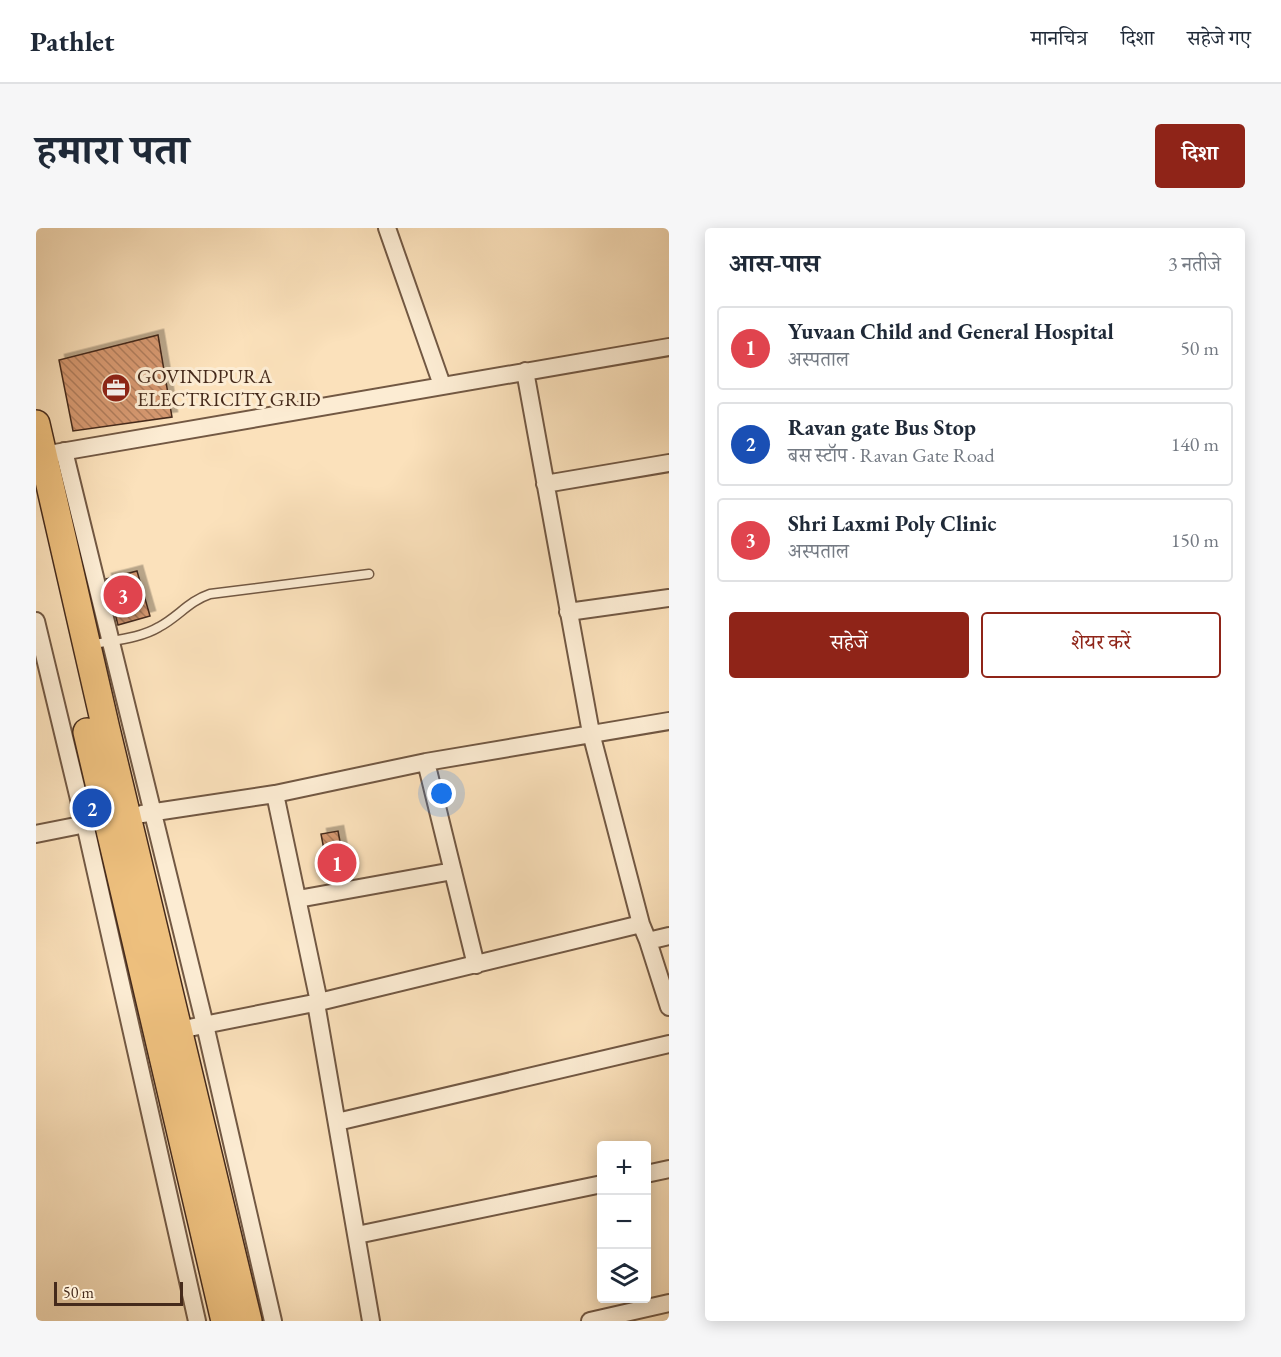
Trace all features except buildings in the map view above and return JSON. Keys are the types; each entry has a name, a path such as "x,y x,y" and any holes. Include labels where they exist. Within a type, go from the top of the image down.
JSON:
{"main road":[{"path":"36,424 48,454 98,643 118,818"},
{"path":"36,508 118,818 168,1032 225,1321"},
{"path":"168,1032 248,1321"}],"street":[{"path":"387,228 442,385"},
{"path":"48,454 669,347"},
{"path":"525,371 591,733 641,924 669,1007"},
{"path":"545,484 669,463"},
{"path":"568,612 669,598"},
{"path":"36,621 205,1025 273,1321"},
{"path":"36,834 118,818 275,794 426,762 669,721"},
{"path":"426,762 476,964"},
{"path":"275,794 318,1002 371,1321"},
{"path":"118,818 197,1321"},
{"path":"298,899 453,871"},
{"path":"168,1032 318,1002 641,924"},
{"path":"648,941 669,936"},
{"path":"337,1122 669,1044"},
{"path":"651,1173 669,1169"},
{"path":"357,1235 597,1185"},
{"path":"590,1321 669,1303"}],"lane":[{"path":"98,643 148,633 161,626 195,599 210,594 369,574"}],"place":[{"name":"GOVINDPURA ELECTRICITY GRID","path":"116,388"},
{"name":"Shri Laxmi Poly Clinic","path":"123,595"},
{"name":"Ravan gate Bus Stop","path":"92,808"},
{"name":"Yuvaan Child and General Hospital","path":"337,863"}]}
